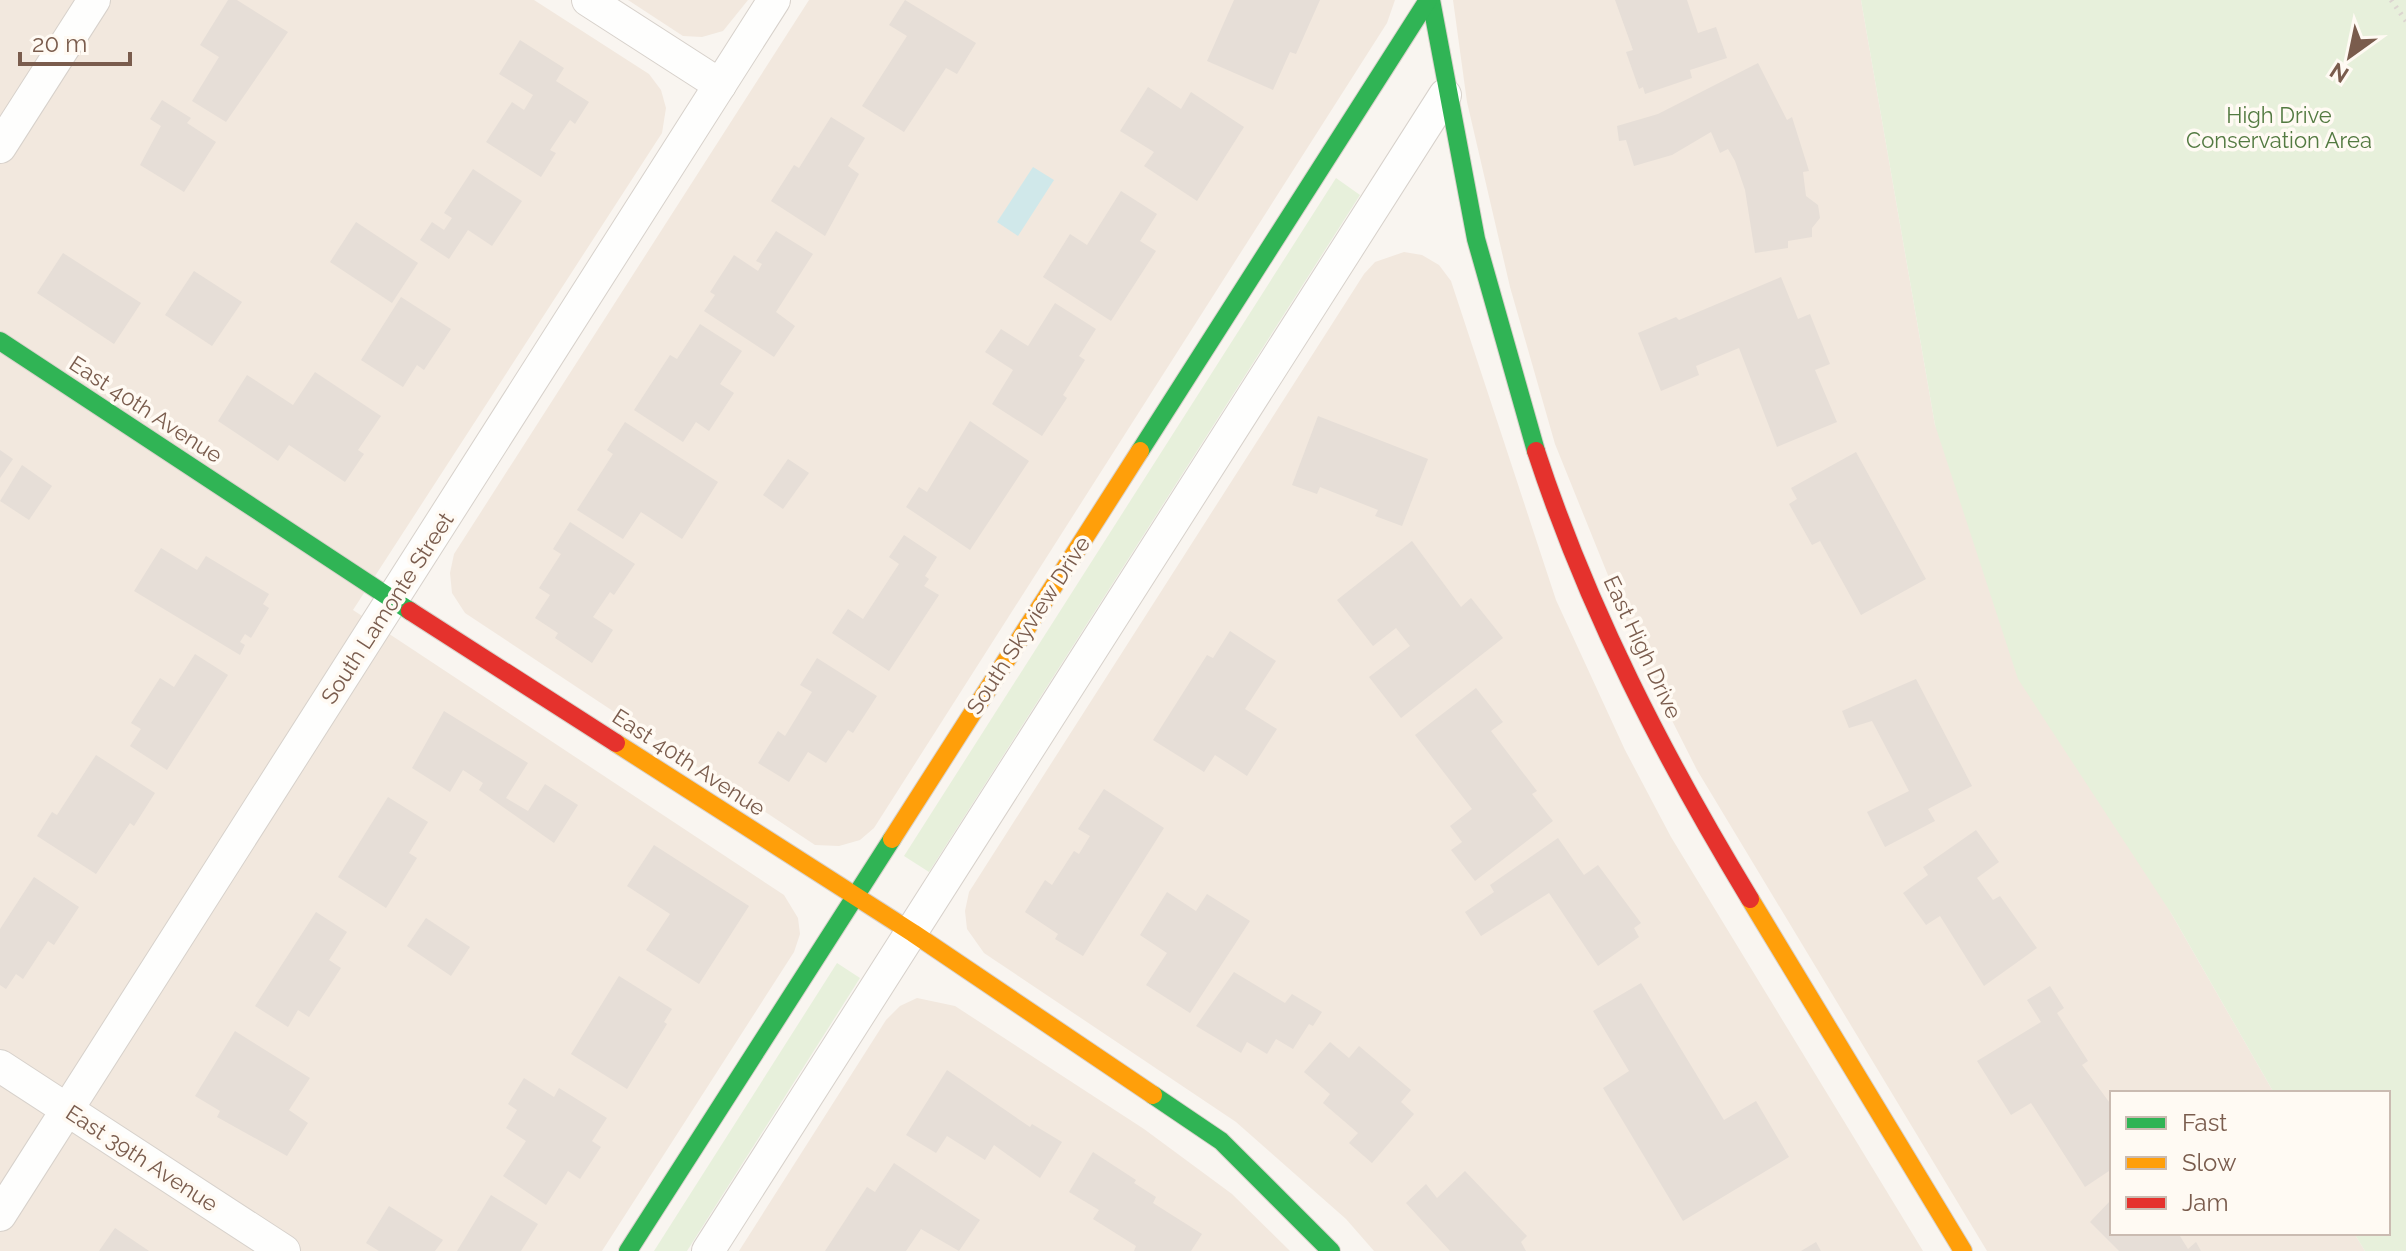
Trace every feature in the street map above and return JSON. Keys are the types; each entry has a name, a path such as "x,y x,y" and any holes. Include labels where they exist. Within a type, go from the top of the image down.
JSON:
{"street":[{"path":"0,147 94,0"},
{"path":"588,0 720,85"},
{"name":"South Lamonte Street","path":"0,1215 774,0"},
{"name":"East High Drive","path":"1430,0 1445,95 1477,254 1529,427 1602,624 1683,789 1963,1251"},
{"name":"South Skyview Drive","path":"628,1251 1430,0"},
{"path":"708,1251 1445,95"},
{"name":"East 40th Avenue","path":"0,341 392,600 913,933 1221,1141 1314,1244"},
{"name":"East 39th Avenue","path":"0,1066 284,1251"}],"path":[{"path":"2391,0 2406,21"}],"shaded area":[{"path":"0,0 534,0 649,74 661,90 666,108 662,133 353,610 784,895 798,918 800,934 794,952 602,1251 0,1251"},
{"path":"628,0 748,0 723,31 702,37 683,36"},
{"path":"809,0 1395,0 1387,23 874,828 860,840 839,846 815,845 465,613 452,593 450,573 454,554"},
{"path":"1453,0 1861,0 1935,425 2171,913 2273,1091 2110,1091 2110,1235 2355,1235 2365,1251 1987,1251 1697,770 1645,667 1555,444 1510,287 1467,102"},
{"path":"1404,252 1422,255 1439,265 1451,281 1556,600 1625,750 1671,837 1923,1251 1374,1251 1346,1219 1236,1122 984,953 967,929 965,911 969,892 1364,274 1375,262"},
{"path":"917,998 955,1006 1144,1129 1232,1194 1290,1251 739,1251 886,1020 900,1006"}],"green space":[{"name":"High Drive Conservation Area","path":"1861,0 2406,0 2406,1251 2365,1251 2355,1235 2390,1235 2390,1091 2273,1091 2171,913 2018,679 1935,425"},
{"path":"1336,178 1360,195 929,872 904,856"},
{"path":"837,963 860,978 687,1251 654,1251"}],"water":[{"path":"1033,167 1054,180 1018,236 997,222"}],"building":[{"path":"228,0 237,0 288,32 226,122 192,101 219,57 200,45"},
{"path":"905,0 976,43 957,74 946,68 904,132 862,106 907,36 889,25"},
{"path":"1234,0 1320,0 1296,54 1290,52 1273,90 1207,61"},
{"path":"1615,0 1687,0 1698,33 1716,27 1727,58 1690,70 1692,78 1645,94 1643,87 1639,89 1626,52 1633,50"},
{"path":"520,40 564,68 556,81 589,102 575,124 570,120 550,150 556,153 541,177 486,142 512,102 524,110 533,95 499,74"},
{"path":"1758,63 1787,120 1792,117 1809,171 1803,172 1806,196 1818,205 1820,218 1812,228 1812,237 1788,241 1788,248 1755,253 1745,190 1735,161 1728,149 1720,153 1711,132 1672,155 1634,166 1626,140 1619,141 1617,126 1658,114"},
{"path":"1148,87 1181,109 1191,92 1244,127 1197,201 1144,166 1154,152 1120,131"},
{"path":"162,100 191,118 187,123 216,142 184,192 140,165 161,126 150,119"},
{"path":"831,117 865,138 848,166 859,174 825,236 771,201 794,165 799,168"},
{"path":"473,169 522,201 492,246 468,230 449,259 420,240 432,222 444,230 452,218 444,213"},
{"path":"1121,191 1157,214 1140,241 1156,251 1111,321 1043,277 1070,234 1087,245"},
{"path":"356,222 418,263 392,303 330,262"},
{"path":"776,231 813,254 776,312 795,326 774,357 704,311 715,295 710,292 734,255 758,271 762,264 756,261"},
{"path":"63,253 141,303 114,344 37,293"},
{"path":"194,271 242,302 212,346 165,315"},
{"path":"1781,277 1798,319 1810,314 1830,364 1815,370 1837,422 1777,447 1739,348 1696,366 1699,375 1661,391 1638,333 1676,317 1679,320"},
{"path":"401,297 451,329 424,370 417,365 403,387 361,360"},
{"path":"1055,303 1096,329 1079,356 1085,360 1063,395 1067,398 1042,436 992,404 1013,370 985,352 1001,329 1028,346"},
{"path":"700,324 742,351 720,384 734,393 709,431 696,422 683,442 634,410 670,355 677,359"},
{"path":"315,372 381,416 358,450 364,454 345,482 289,445 278,461 218,421 247,375 293,405"},
{"path":"1318,416 1428,459 1402,526 1375,516 1378,510 1320,487 1317,494 1292,485"},
{"path":"970,421 1029,461 970,550 906,507 919,487 927,492"},
{"path":"625,422 718,482 682,539 641,512 623,539 577,510 613,454 607,450"},
{"path":"0,450 13,459 0,478"},
{"path":"1856,452 1926,579 1861,615 1820,541 1812,545 1789,504 1797,499 1791,488"},
{"path":"788,459 809,473 783,509 763,495"},
{"path":"22,465 52,486 29,520 0,501"},
{"path":"570,522 635,564 614,595 610,592 593,617 613,630 592,663 555,638 558,633 535,618 550,595 539,588 561,554 553,549"},
{"path":"904,535 937,557 925,576 929,579 924,586 939,595 889,671 832,633 848,609 863,619 899,564 889,557"},
{"path":"1412,541 1461,607 1471,598 1503,638 1401,718 1369,677 1410,646 1396,628 1373,646 1337,600"},
{"path":"161,548 197,570 206,556 269,594 263,604 269,608 251,638 245,634 240,642 245,645 240,655 134,591"},
{"path":"1230,631 1276,661 1245,709 1277,729 1247,776 1215,755 1204,772 1153,740 1207,655 1213,658"},
{"path":"195,654 228,675 167,770 130,746 141,729 131,723 160,678 174,687"},
{"path":"817,658 877,696 853,733 848,730 826,763 808,752 789,782 758,763 778,731 785,736 812,692 800,685"},
{"path":"1916,679 1972,786 1928,809 1935,821 1885,847 1867,812 1909,791 1872,721 1849,728 1842,711"},
{"path":"1476,688 1503,722 1491,731 1537,791 1532,794 1553,821 1475,881 1451,850 1462,842 1450,826 1472,809 1415,735"},
{"path":"444,711 528,763 506,798 528,811 545,784 578,805 554,843 479,790 483,783 463,770 450,792 412,768"},
{"path":"96,755 155,793 134,826 130,823 96,874 37,836 52,812 57,815"},
{"path":"1104,789 1164,828 1083,956 1055,939 1058,934 1025,912 1045,880 1052,885 1074,851 1079,854 1090,836 1078,829"},
{"path":"388,797 428,822 409,853 417,858 386,908 338,877"},
{"path":"1976,830 1999,862 1977,878 1993,900 2000,896 2037,948 1984,986 1940,916 1926,925 1903,893 1928,875 1923,867"},
{"path":"1558,838 1584,875 1598,865 1641,923 1634,928 1639,937 1598,966 1549,893 1481,936 1465,912 1494,892 1490,885"},
{"path":"654,845 749,906 699,984 646,950 670,914 627,886"},
{"path":"34,877 79,907 54,945 48,941 23,979 16,974 6,989 0,985 0,929"},
{"path":"1167,892 1196,911 1207,894 1250,921 1190,1013 1146,985 1167,953 1140,935"},
{"path":"316,912 347,932 329,960 341,968 309,1017 298,1010 288,1027 255,1006"},
{"path":"426,918 470,947 451,976 407,946"},
{"path":"1234,972 1285,1003 1292,994 1322,1012 1313,1026 1309,1024 1293,1049 1276,1039 1267,1054 1247,1042 1241,1053 1196,1026"},
{"path":"619,976 672,1009 664,1022 667,1024 627,1089 571,1054"},
{"path":"1641,983 1724,1120 1756,1101 1789,1157 1683,1221 1603,1088 1629,1071 1593,1011"},
{"path":"2050,986 2064,1008 2057,1013 2088,1061 2082,1065 2110,1103 2110,1170 2085,1187 2031,1103 2011,1115 1977,1061 2041,1022 2027,1000"},
{"path":"235,1031 310,1078 289,1110 308,1123 287,1156 217,1117 220,1111 195,1096"},
{"path":"1330,1042 1349,1058 1359,1046 1411,1090 1401,1102 1414,1114 1372,1163 1349,1143 1358,1133 1323,1103 1330,1094 1304,1072"},
{"path":"947,1070 1030,1127 1032,1124 1062,1142 1040,1178 994,1145 985,1160 947,1136 936,1153 906,1135"},
{"path":"524,1078 554,1097 559,1088 607,1118 592,1141 601,1147 580,1179 568,1171 546,1205 503,1176 526,1141 506,1128 517,1110 508,1104"},
{"path":"1093,1152 1156,1197 1153,1203 1202,1234 1191,1251 1134,1251 1136,1246 1093,1219 1099,1210 1069,1192"},
{"path":"894,1163 980,1220 959,1251 921,1229 906,1251 825,1251 867,1187 875,1192"},
{"path":"1465,1171 1527,1236 1521,1242 1526,1251 1450,1251 1406,1203 1426,1184 1437,1198"},
{"path":"491,1195 538,1224 521,1251 457,1251"},
{"path":"2110,1201 2110,1235 2179,1235 2188,1249 2196,1242 2201,1251 2119,1251 2090,1222"},
{"path":"389,1206 443,1240 435,1251 379,1251 366,1243"},
{"path":"115,1228 149,1251 99,1251"},
{"path":"1816,1242 1821,1251 1801,1251"}],"traffic: fast":[{"path":"1140,451 1428,0"},
{"path":"1431,0 1476,239 1536,451"},
{"path":"0,341 410,611"},
{"path":"628,1251 892,839"},
{"path":"1153,1095 1221,1141 1331,1251"}],"traffic: slow":[{"path":"892,839 1140,451"},
{"path":"616,743 913,933 1153,1095"},
{"path":"1750,899 1963,1251"}],"traffic: jam":[{"path":"1536,451 1579,568 1630,681 1658,737 1750,899"},
{"path":"410,611 616,743"}]}
